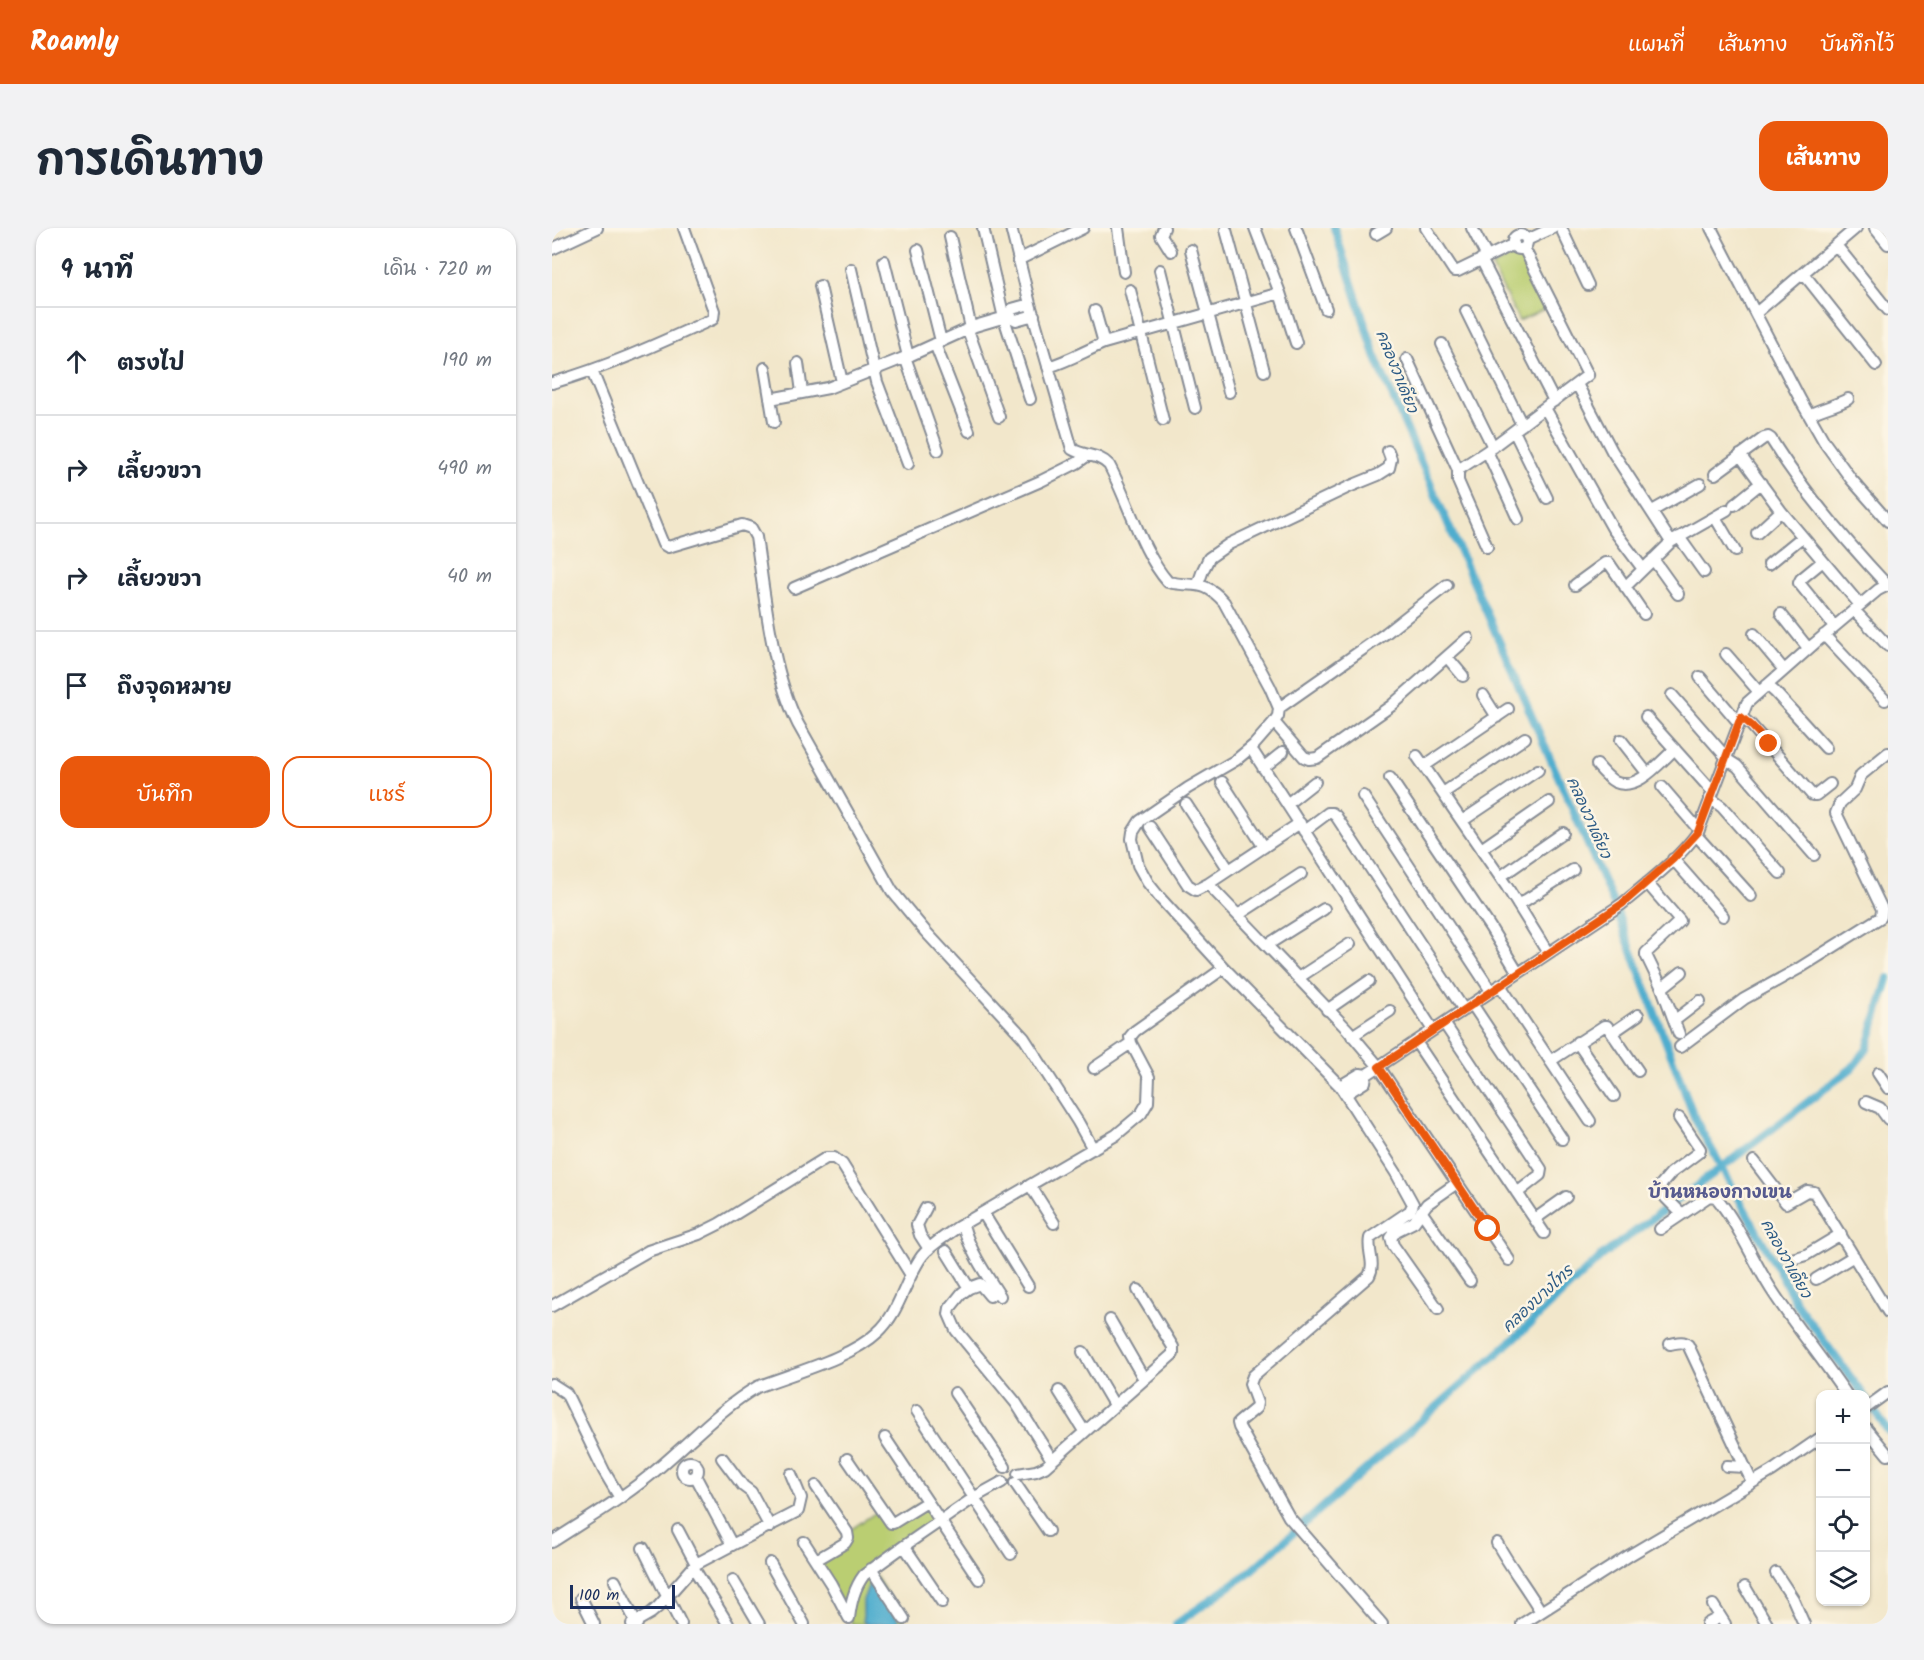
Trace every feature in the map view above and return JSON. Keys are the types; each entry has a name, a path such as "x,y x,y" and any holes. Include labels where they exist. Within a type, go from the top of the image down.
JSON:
{"street":[{"path":"552,249 597,228"},
{"path":"552,383 592,371 650,348 713,319 714,311 684,228"},
{"path":"983,228 1030,399"},
{"path":"1011,228 1030,304 1072,449 1102,459 1109,465 1143,539 1168,582 1198,584 1214,591 1224,602 1279,708"},
{"path":"1018,260 1083,228"},
{"path":"1118,228 1124,272"},
{"path":"1164,228 1161,235 1171,251"},
{"path":"1255,228 1296,343"},
{"path":"1296,228 1326,309"},
{"path":"1426,228 1454,272 1520,239 1553,228"},
{"path":"1472,228 1550,404 1613,529 1643,569"},
{"path":"1561,228 1588,285"},
{"path":"1711,228 1825,443 1851,479 1888,521"},
{"path":"1756,313 1856,228"},
{"path":"1875,228 1888,244"},
{"path":"1226,231 1264,371"},
{"path":"950,237 969,329 999,417"},
{"path":"1458,470 1490,449 1588,375 1520,239"},
{"path":"1836,245 1888,310"},
{"path":"918,250 938,342 969,431"},
{"path":"1191,250 1229,392"},
{"path":"884,261 906,356 938,450"},
{"path":"851,269 877,382 908,464"},
{"path":"1160,270 1195,408"},
{"path":"1803,273 1876,365"},
{"path":"820,286 842,382"},
{"path":"1130,290 1163,420"},
{"path":"1048,367 1067,361 1083,351 1104,343 1280,293"},
{"path":"1006,317 1012,309 1030,304"},
{"path":"1095,311 1104,343"},
{"path":"1466,311 1548,498"},
{"path":"770,399 828,388 969,329 1006,317 1016,320 1034,315"},
{"path":"1442,344 1490,449 1518,519"},
{"path":"1407,359 1458,470 1458,481 1487,547"},
{"path":"798,363 802,392"},
{"path":"765,368 774,422"},
{"path":"592,371 663,544 669,547 742,525 751,528 756,537 768,623 778,665 789,706 798,724 892,891 925,931 1024,1038 1096,1147"},
{"path":"1577,384 1632,484 1652,512 1704,572"},
{"path":"1809,415 1822,408 1836,406 1848,399"},
{"path":"1343,1090 1360,1074 1366,1075 1379,1067 1622,904 1673,859 1697,832 1747,703 1885,583 1791,471 1768,437 1715,474"},
{"path":"1198,584 1209,558 1229,544 1389,468 1391,459 1388,450"},
{"path":"794,588 1041,481 1088,455"},
{"path":"1740,455 1781,511 1823,561 1888,646"},
{"path":"1625,587 1675,540 1731,507 1761,483"},
{"path":"1652,512 1700,484"},
{"path":"1757,533 1781,511"},
{"path":"1715,517 1735,551"},
{"path":"1769,564 1802,537"},
{"path":"1653,559 1678,594"},
{"path":"1823,561 1799,583 1834,626"},
{"path":"1575,585 1609,563 1644,614"},
{"path":"1382,1624 1290,1518 1238,1423 1256,1408 1257,1399 1250,1384 1253,1376 1369,1276 1373,1264 1370,1238 1413,1208 1413,1204 1343,1090 1224,968 1148,883 1138,865 1132,839 1133,832 1140,821 1188,788 1236,760 1254,745 1274,722 1279,708 1386,633 1446,585"},
{"path":"1781,614 1808,648"},
{"path":"1754,634 1784,669"},
{"path":"1824,635 1885,700"},
{"path":"1274,722 1304,757 1317,758 1391,706 1468,638"},
{"path":"1726,654 1763,688 1776,692 1826,748"},
{"path":"1447,657 1463,676"},
{"path":"1700,677 1740,720 1763,738 1809,793 1816,795 1830,784"},
{"path":"1672,694 1726,758 1737,766 1814,855"},
{"path":"1483,695 1497,717"},
{"path":"1424,766 1508,709"},
{"path":"1646,717 1780,873"},
{"path":"1443,793 1525,738"},
{"path":"1621,740 1647,773"},
{"path":"1597,765 1610,778 1622,784 1639,780 1675,749"},
{"path":"1263,768 1283,752"},
{"path":"1254,753 1433,1030"},
{"path":"1680,1047 1744,999 1798,969 1881,917 1882,909 1836,813 1840,803 1854,789 1861,775 1888,753"},
{"path":"1417,756 1500,877 1548,953"},
{"path":"1462,821 1538,770"},
{"path":"1390,778 1473,901 1518,973"},
{"path":"1222,782 1264,847"},
{"path":"1287,804 1315,782"},
{"path":"1662,787 1751,896"},
{"path":"1363,796 1590,1121"},
{"path":"1481,849 1549,802"},
{"path":"1186,804 1229,870"},
{"path":"1150,827 1192,888 1196,890 1201,889 1264,847 1328,813 1336,816 1562,1139"},
{"path":"1500,877 1563,833"},
{"path":"1673,859 1723,916"},
{"path":"1518,905 1573,870"},
{"path":"1238,915 1301,874"},
{"path":"1647,883 1680,921 1646,953 1662,988 1678,1034"},
{"path":"1208,884 1379,1067 1509,1260"},
{"path":"1267,945 1324,909"},
{"path":"1298,978 1350,944"},
{"path":"552,1542 620,1498 725,1408 746,1393 850,1350 879,1332 899,1301 922,1256 929,1249 963,1225 1116,1135 1141,1114 1148,1102 1149,1077 1130,1037 1224,968"},
{"path":"1662,988 1682,972"},
{"path":"1327,1010 1369,981"},
{"path":"1674,1021 1700,1001"},
{"path":"1352,1036 1390,1011"},
{"path":"1612,1033 1638,1015"},
{"path":"1444,1023 1541,1169 1540,1175 1517,1193"},
{"path":"1550,1061 1600,1026 1607,1026 1638,1071"},
{"path":"1416,1042 1544,1233"},
{"path":"1577,1042 1614,1096"},
{"path":"1094,1068 1131,1043"},
{"path":"1878,1073 1888,1088"},
{"path":"1866,1102 1880,1108 1888,1119"},
{"path":"1679,1118 1700,1149 1660,1184 1660,1190 1679,1212"},
{"path":"552,1306 648,1251 699,1234 719,1224 826,1158 834,1158 842,1164 911,1275"},
{"path":"1754,1161 1786,1203 1807,1191 1814,1192 1888,1312"},
{"path":"1438,1309 1393,1245 1391,1238 1396,1231 1414,1222 1427,1204 1457,1183"},
{"path":"1030,1185 1054,1223"},
{"path":"1660,1229 1679,1212 1709,1196 1716,1197 1734,1223 1782,1306 1843,1390"},
{"path":"1535,1219 1566,1197"},
{"path":"926,1208 917,1225 929,1249"},
{"path":"1421,1211 1470,1281"},
{"path":"983,1213 1028,1286"},
{"path":"963,1225 966,1237 995,1296 980,1284 969,1288 950,1308 949,1314 956,1330 1016,1403 1052,1460"},
{"path":"1792,1259 1806,1255 1840,1234"},
{"path":"946,1251 969,1288"},
{"path":"1816,1279 1854,1256"},
{"path":"1048,1531 1017,1479 1014,1467 1005,1467 1001,1471 1002,1482 1008,1485 1017,1479 1045,1467 1173,1354 1174,1351 1138,1290"},
{"path":"1110,1320 1144,1379"},
{"path":"1670,1344 1685,1342 1688,1345 1752,1482"},
{"path":"1083,1352 1114,1405"},
{"path":"552,1384 566,1393 604,1471 620,1498"},
{"path":"1059,1391 1084,1431"},
{"path":"1870,1406 1888,1392"},
{"path":"955,1393 1005,1467"},
{"path":"917,1410 1011,1554"},
{"path":"1870,1433 1888,1455"},
{"path":"885,1438 979,1580"},
{"path":"1522,1624 1816,1441"},
{"path":"676,1452 685,1464 688,1462 696,1465 698,1473 696,1477 732,1545"},
{"path":"722,1458 743,1486 751,1492 770,1527"},
{"path":"847,1459 891,1523 927,1502"},
{"path":"1727,1466 1745,1467"},
{"path":"615,1581 635,1623 651,1613 668,1597 695,1565 798,1511 801,1498 791,1474"},
{"path":"850,1621 852,1598 859,1581 871,1569 975,1497 1002,1482"},
{"path":"816,1486 847,1532 848,1538 845,1543 816,1560"},
{"path":"678,1530 728,1624"},
{"path":"804,1542 831,1584 850,1621"},
{"path":"1497,1543 1540,1612"},
{"path":"904,1546 942,1602"},
{"path":"642,1548 681,1624"},
{"path":"770,1563 804,1624"},
{"path":"871,1569 904,1619"},
{"path":"1776,1573 1793,1599 1804,1624"},
{"path":"733,1580 759,1624"},
{"path":"1745,1587 1767,1624"},
{"path":"581,1598 594,1624"},
{"path":"1707,1624 1723,1620 1713,1605"}],"green space":[{"path":"1512,256 1518,256 1524,261 1547,308 1519,321 1492,267"},
{"path":"926,1498 940,1522 871,1569 907,1624 852,1624 816,1560 850,1538 847,1532 881,1509 892,1523"}],"water":[{"path":"869,1584 877,1587 901,1624 867,1624 863,1621 863,1600"}],"waterway":[{"name":"คลองวาเดียว","path":"1334,228 1377,361 1615,907 1695,1119 1798,1306 1860,1390"},
{"name":"คลองบางไทร","path":"1176,1624 1247,1574 1517,1336 1603,1255 1852,1068 1867,1049 1888,978"},
{"name":"คลองวาเดียว","path":"1870,1404 1888,1431"}],"district":[{"name":"บ้านหนองกางเขน","path":"1720,1192"}],"route":[{"path":"1488,1229 1379,1067 1622,904 1692,841 1698,832 1741,717 1769,744"}]}
